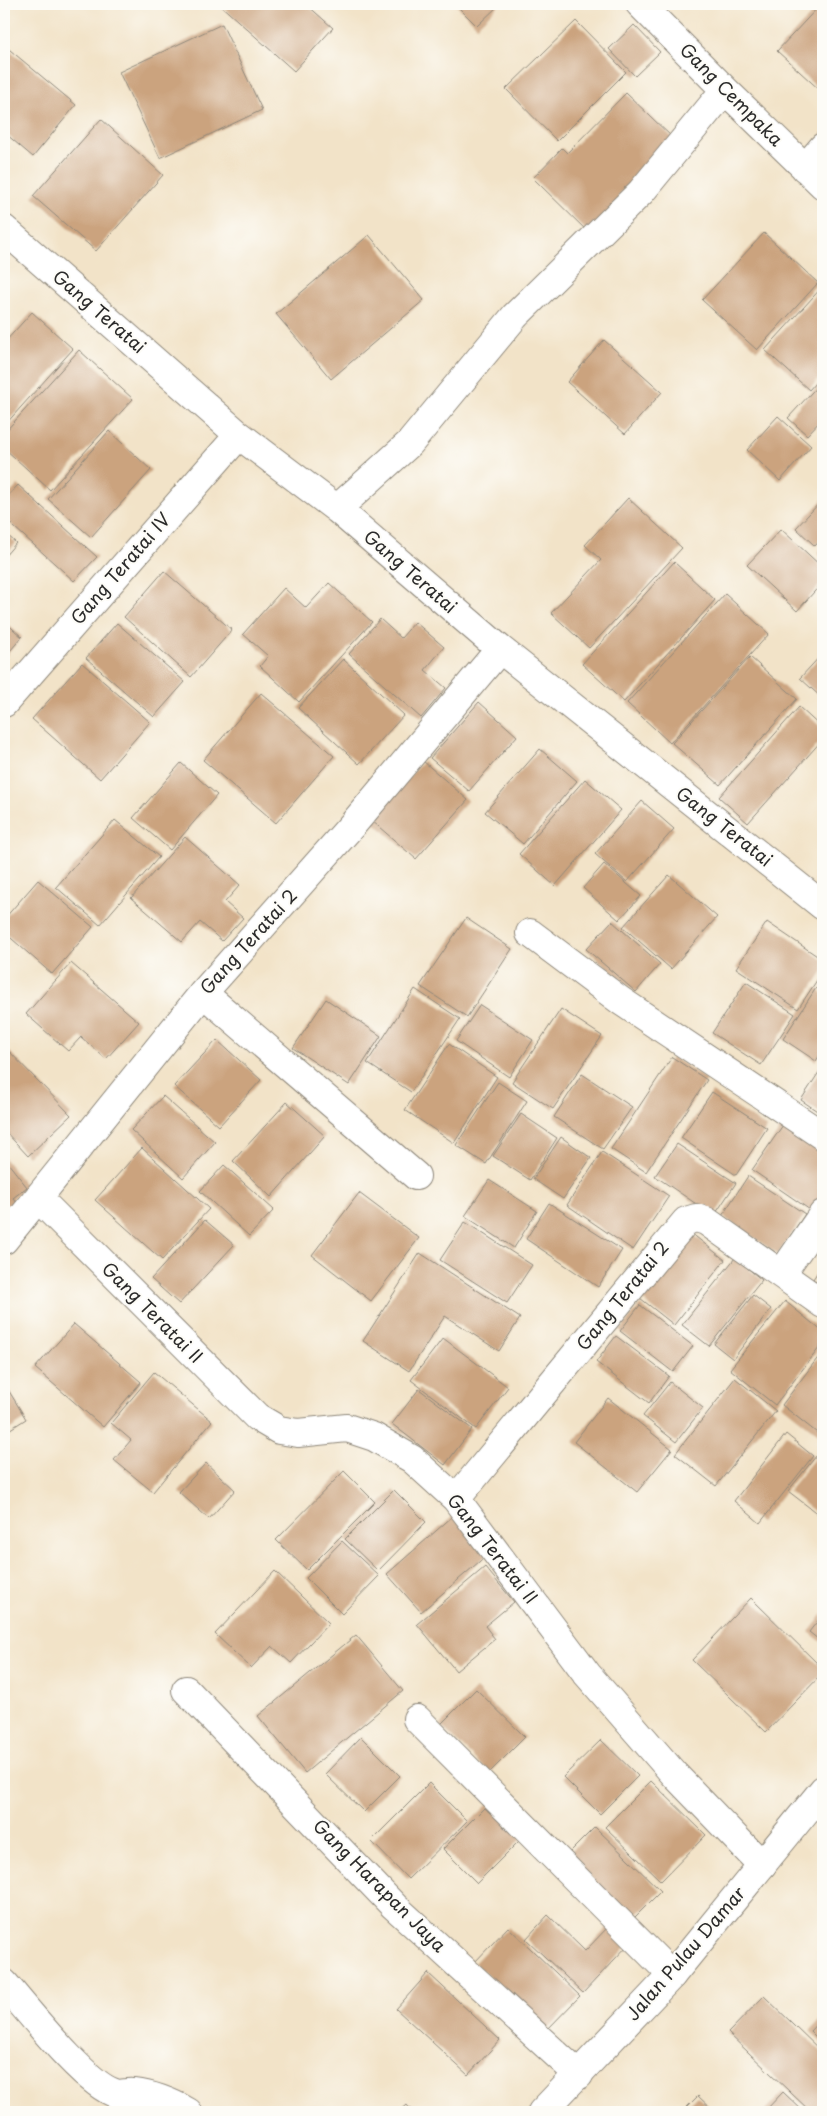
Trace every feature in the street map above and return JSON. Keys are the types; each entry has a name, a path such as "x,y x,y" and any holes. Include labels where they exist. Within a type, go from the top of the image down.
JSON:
{"street":[{"name":"Gang Cempaka","path":"640,4 814,177"},
{"path":"336,509 410,443 515,316 641,192 725,90"},
{"path":"814,177 823,147"},
{"name":"Gang Teratai","path":"4,229 239,435 336,509 500,649 823,906"},
{"name":"Gang Teratai IV","path":"4,703 239,435"},
{"name":"Gang Teratai 2","path":"4,1240 203,993 354,823 500,649"},
{"path":"530,933 621,1001 823,1136"},
{"path":"203,993 416,1176"},
{"name":"Gang Teratai II","path":"38,1198 257,1417 278,1430 298,1433 348,1428 374,1437 412,1459 456,1499 587,1674 674,1774 762,1865"},
{"path":"782,1273 823,1214"},
{"name":"Gang Teratai 2","path":"456,1499 686,1220 696,1218 706,1221 782,1273 823,1304"},
{"name":"Gang Harapan Jaya","path":"186,1690 394,1906 579,2075"},
{"path":"417,1719 672,1975"},
{"name":"Jalan Pulau Damar","path":"542,2112 672,1975 823,1790"},
{"path":"4,1982 80,2069 99,2084 115,2094 134,2092 172,2103 188,2112"}],"building":[{"path":"219,4 306,4 333,28 294,71"},
{"path":"455,4 500,4 477,26"},
{"path":"823,4 822,92 777,51"},
{"path":"576,21 626,72 557,141 506,89"},
{"path":"222,24 262,110 160,158 119,72"},
{"path":"634,25 660,52 635,76 609,49"},
{"path":"4,45 76,105 33,157 6,134 4,137"},
{"path":"626,93 674,139 618,196 626,204 593,237 533,178 562,148 567,153"},
{"path":"101,119 163,175 96,251 33,196"},
{"path":"764,233 818,283 757,350 702,300"},
{"path":"369,235 424,300 331,379 276,314"},
{"path":"823,286 823,374 809,390 765,350"},
{"path":"32,312 73,349 4,426 4,343"},
{"path":"604,340 662,392 625,434 567,382"},
{"path":"79,350 133,399 50,490 4,448 4,433"},
{"path":"823,380 823,418 807,435 788,418"},
{"path":"778,416 811,446 780,481 747,450"},
{"path":"109,431 151,470 91,537 48,499"},
{"path":"18,485 97,557 74,581 4,518 4,500"},
{"path":"628,498 682,548 589,648 551,613 601,560 585,545"},
{"path":"823,499 823,537 815,546 796,528"},
{"path":"781,529 823,568 823,582 797,611 747,565"},
{"path":"4,532 16,543 4,557"},
{"path":"823,547 823,558 818,553"},
{"path":"674,562 715,600 624,702 582,664"},
{"path":"164,571 232,630 191,677 124,617"},
{"path":"329,583 372,622 299,702 260,666 268,656 243,634 284,588 306,608"},
{"path":"725,594 769,634 670,743 627,703"},
{"path":"380,619 401,638 415,622 444,647 425,670 446,688 421,718 349,654"},
{"path":"4,621 22,637 4,658"},
{"path":"117,623 185,682 154,717 86,658"},
{"path":"823,653 823,699 800,678"},
{"path":"750,657 797,699 720,785 672,743"},
{"path":"343,659 404,715 359,764 298,708"},
{"path":"82,663 150,722 100,779 32,719"},
{"path":"261,693 334,756 276,823 203,760"},
{"path":"479,702 517,736 469,791 430,758"},
{"path":"799,707 823,729 823,739 748,823 719,797"},
{"path":"540,749 577,781 523,844 485,812"},
{"path":"423,761 468,800 416,859 371,820"},
{"path":"181,763 217,795 170,850 133,818"},
{"path":"585,779 621,810 555,886 519,854"},
{"path":"642,801 674,829 627,882 595,854"},
{"path":"115,820 159,857 100,925 56,887"},
{"path":"185,837 240,885 225,902 243,918 222,941 200,922 182,942 131,898"},
{"path":"604,864 641,896 619,920 583,888"},
{"path":"669,875 717,917 671,969 623,927"},
{"path":"38,880 93,927 52,974 4,932 4,919"},
{"path":"466,918 512,949 467,1017 420,986"},
{"path":"612,921 660,964 636,992 586,949"},
{"path":"767,922 823,960 823,971 798,1009 736,968"},
{"path":"71,963 139,1022 106,1059 81,1037 68,1051 26,1014"},
{"path":"746,982 795,1014 761,1065 712,1033"},
{"path":"816,988 823,993 823,1050 816,1061 783,1039"},
{"path":"415,989 460,1019 411,1092 367,1063"},
{"path":"326,999 381,1036 349,1085 293,1048"},
{"path":"480,1005 533,1040 509,1077 456,1041"},
{"path":"561,1009 602,1036 553,1109 512,1082"},
{"path":"217,1040 261,1080 219,1126 174,1086"},
{"path":"449,1044 497,1077 454,1143 405,1110"},
{"path":"4,1046 71,1115 28,1156 4,1130"},
{"path":"672,1057 707,1080 646,1172 611,1149"},
{"path":"823,1066 823,1115 801,1100"},
{"path":"582,1074 632,1107 603,1149 554,1117"},
{"path":"498,1082 527,1101 486,1164 456,1145"},
{"path":"712,1092 767,1128 736,1175 681,1138"},
{"path":"163,1096 215,1142 183,1178 131,1130"},
{"path":"287,1102 325,1136 271,1197 233,1161"},
{"path":"521,1114 557,1138 530,1180 493,1156"},
{"path":"783,1125 823,1152 823,1196 813,1212 752,1170"},
{"path":"561,1137 591,1158 563,1199 533,1179"},
{"path":"677,1144 736,1183 714,1216 655,1176"},
{"path":"142,1148 209,1209 162,1260 95,1200"},
{"path":"602,1152 669,1196 633,1250 567,1205"},
{"path":"4,1158 27,1187 13,1198 24,1211 4,1226"},
{"path":"224,1165 274,1210 249,1236 200,1191"},
{"path":"748,1176 805,1214 778,1254 722,1216"},
{"path":"489,1180 537,1211 514,1248 465,1216"},
{"path":"359,1193 419,1238 371,1301 312,1255"},
{"path":"549,1203 622,1250 598,1287 526,1239"},
{"path":"205,1220 234,1245 179,1304 151,1279"},
{"path":"465,1222 532,1265 507,1303 440,1260"},
{"path":"691,1233 725,1260 674,1325 640,1298"},
{"path":"420,1253 520,1318 499,1351 445,1316 409,1371 363,1341"},
{"path":"735,1258 762,1280 709,1346 682,1325"},
{"path":"823,1264 823,1287 813,1279"},
{"path":"753,1295 771,1309 733,1359 714,1344"},
{"path":"785,1301 823,1332 823,1343 775,1405 730,1369"},
{"path":"640,1305 693,1346 673,1372 620,1331"},
{"path":"74,1324 141,1382 103,1427 35,1368"},
{"path":"616,1336 669,1376 649,1403 596,1362"},
{"path":"443,1338 508,1387 476,1429 411,1380"},
{"path":"823,1351 823,1433 821,1436 782,1405"},
{"path":"154,1372 212,1421 153,1492 114,1460 131,1440 111,1423"},
{"path":"735,1378 776,1411 716,1486 675,1454"},
{"path":"670,1382 703,1408 676,1442 643,1416"},
{"path":"4,1383 26,1419 4,1433"},
{"path":"419,1389 472,1429 445,1465 392,1424"},
{"path":"608,1398 672,1449 637,1492 574,1442"},
{"path":"786,1434 813,1456 760,1523 734,1501"},
{"path":"821,1450 823,1452 823,1518 788,1491"},
{"path":"206,1463 235,1490 209,1519 179,1492"},
{"path":"344,1471 375,1502 307,1570 276,1540"},
{"path":"394,1490 426,1522 378,1571 345,1539"},
{"path":"453,1516 487,1555 421,1612 387,1574"},
{"path":"342,1541 379,1576 342,1614 306,1578"},
{"path":"485,1567 514,1602 485,1626 495,1639 456,1671 417,1624"},
{"path":"275,1571 329,1623 291,1663 272,1646 251,1668 215,1634"},
{"path":"751,1598 823,1669 823,1673 766,1732 692,1660"},
{"path":"823,1614 823,1643 809,1632"},
{"path":"356,1635 403,1691 305,1773 258,1716"},
{"path":"476,1689 525,1737 489,1773 440,1725"},
{"path":"361,1737 400,1776 364,1812 325,1774"},
{"path":"601,1740 638,1776 600,1814 563,1777"},
{"path":"651,1781 706,1835 661,1881 605,1827"},
{"path":"429,1783 467,1821 408,1879 371,1841"},
{"path":"491,1801 525,1835 477,1883 443,1849"},
{"path":"595,1827 661,1891 632,1920 566,1856"},
{"path":"548,1915 585,1951 610,1925 629,1944 583,1993 526,1939"},
{"path":"508,1927 580,1996 545,2032 474,1963"},
{"path":"428,1973 500,2040 468,2075 396,2009"},
{"path":"764,1996 823,2053 823,2112 811,2112 728,2033"},
{"path":"823,2017 823,2044 810,2031"},
{"path":"783,2092 804,2112 765,2111"},
{"path":"698,2096 715,2112 682,2112"},
{"path":"407,2105 413,2112 399,2112"}]}
